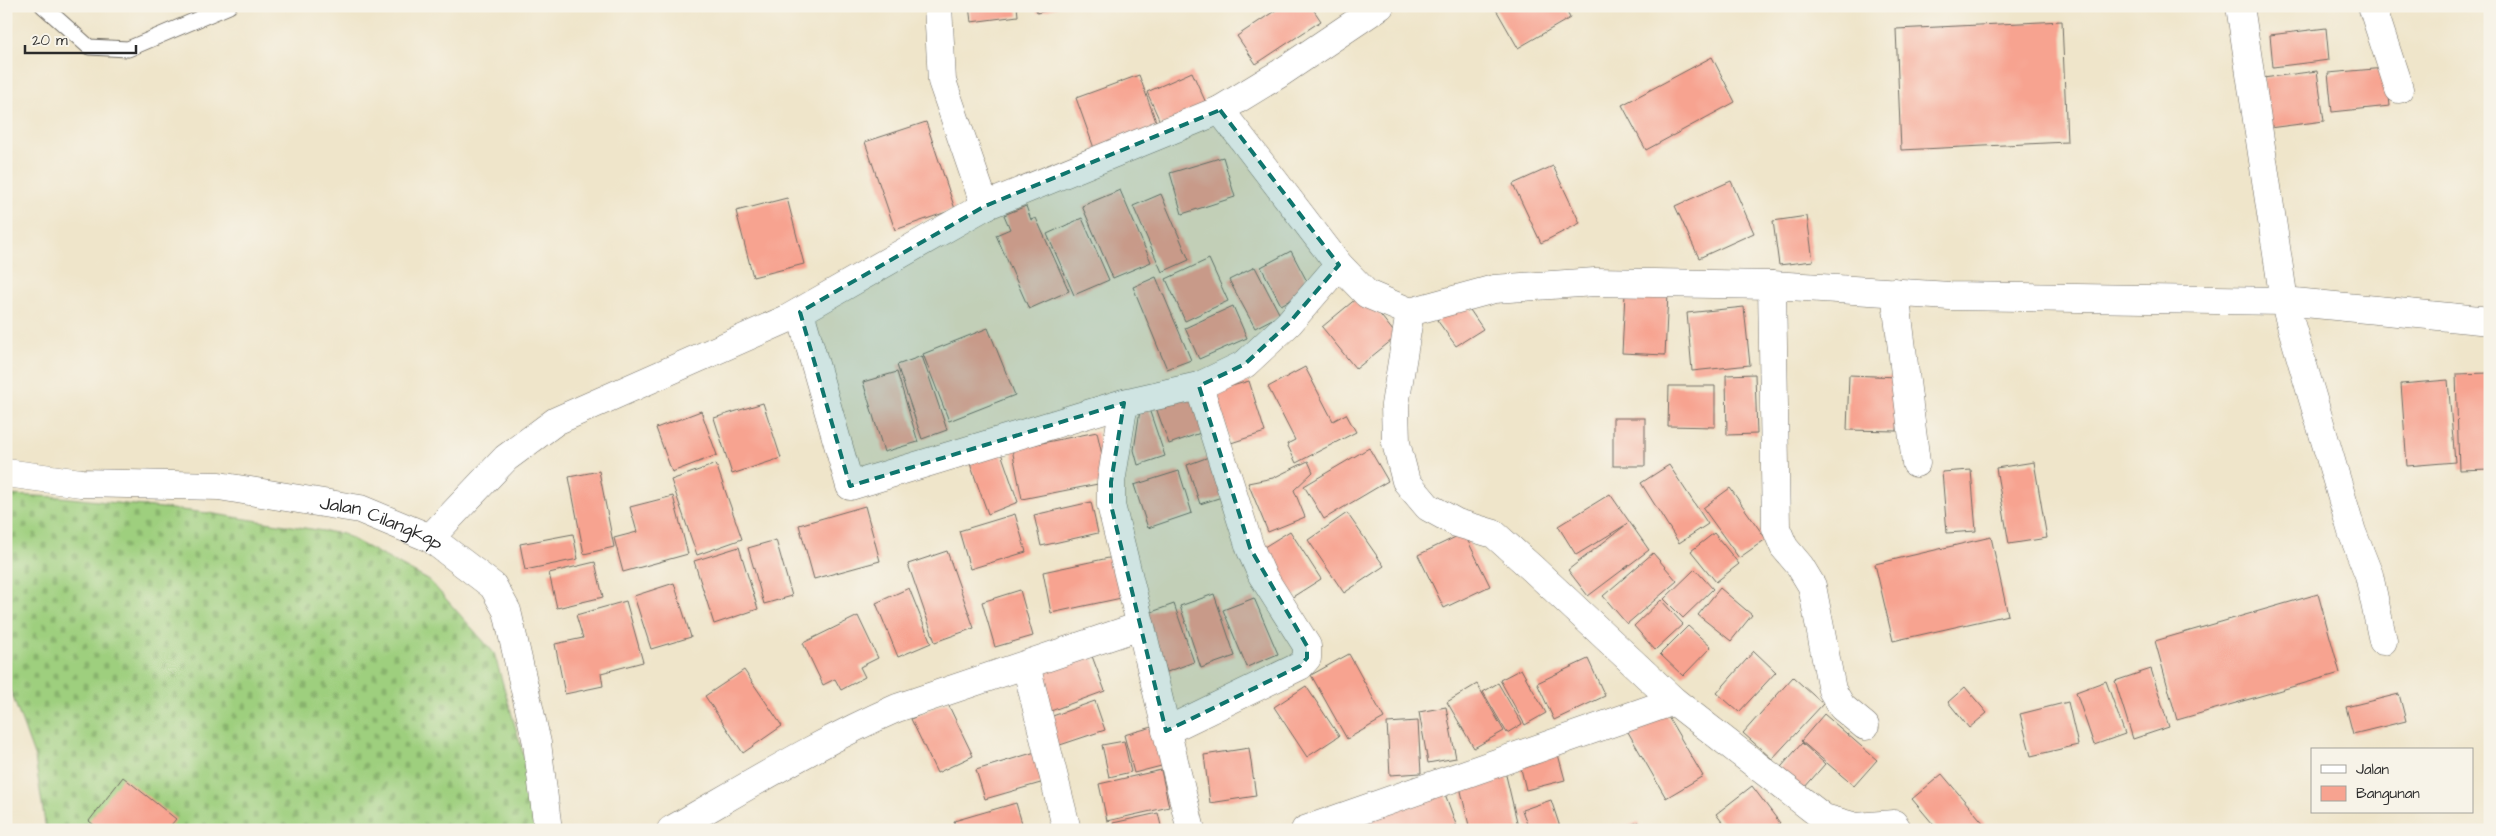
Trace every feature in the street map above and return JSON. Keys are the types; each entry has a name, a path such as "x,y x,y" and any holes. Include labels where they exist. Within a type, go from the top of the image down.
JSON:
{"street":[{"path":"938,6 942,81 986,206"},
{"path":"430,538 506,458 556,422 800,312 986,206 1220,110 1279,74 1380,6"},
{"path":"2240,6 2284,301 2352,532 2365,564 2376,601 2383,641"},
{"path":"2372,6 2400,89"},
{"path":"1220,110 1339,265 1367,294 1410,312 1494,289 1595,282 1772,285 1950,296 2284,301 2490,321"},
{"path":"800,312 850,486 1124,403 1199,386 1245,364 1289,323 1339,265"},
{"path":"1772,285 1776,528 1784,548 1800,566 1812,586 1832,690 1842,707 1865,726"},
{"path":"1895,292 1916,464"},
{"path":"1410,312 1395,405 1396,443 1406,481 1428,507 1456,523 1494,534 1674,701 1824,818 1856,827 1894,824 1898,830"},
{"path":"1166,731 1300,666 1307,658 1307,646 1262,575 1250,548 1199,386"},
{"path":"1124,403 1110,482 1111,505 1191,830"},
{"name":"Jalan Cilangkap","path":"6,472 81,483 219,486 360,509 430,538 493,586 507,611 537,743 548,830"},
{"path":"671,830 863,723 897,708 1140,626"},
{"path":"1026,665 1067,830"},
{"path":"1304,830 1674,701"}],"lane":[{"path":"43,6 89,48 128,49 229,6"}],"highlighted area":[{"path":"1220,110 1339,265 1289,323 1245,364 1199,386 1250,548 1307,646 1307,658 1300,666 1166,731 1111,505 1111,482 1124,403 850,486 800,312 985,206"}],"green space":[{"path":"6,495 61,497 208,513 343,534 430,581 494,653 529,774 535,830 46,830 35,758 6,678"}],"building":[{"path":"969,6 1017,6 1018,16 971,22"},
{"path":"1035,6 1058,6 1058,7 1037,13"},
{"path":"1282,6 1311,6 1321,21 1256,64 1237,36"},
{"path":"1494,6 1564,6 1570,18 1518,48"},
{"path":"2062,21 2067,142 1901,150 1896,29"},
{"path":"2326,28 2329,60 2273,67 2270,35"},
{"path":"1712,57 1735,102 1646,150 1622,105"},
{"path":"2386,68 2390,106 2332,112 2328,73"},
{"path":"2317,71 2324,121 2269,128 2263,78"},
{"path":"1192,72 1207,105 1162,126 1147,92"},
{"path":"1139,75 1158,127 1095,151 1076,98"},
{"path":"926,122 955,209 895,230 865,142"},
{"path":"1223,157 1235,197 1182,214 1170,173"},
{"path":"1553,166 1580,223 1541,243 1513,184"},
{"path":"1731,181 1754,233 1699,258 1675,206"},
{"path":"1120,190 1151,262 1113,278 1082,206"},
{"path":"1161,194 1189,260 1162,272 1133,206"},
{"path":"787,198 804,264 753,277 736,211"},
{"path":"1026,206 1031,220 1036,218 1069,291 1029,309 996,235 1010,229 1004,215"},
{"path":"1807,216 1813,261 1779,265 1773,221"},
{"path":"1082,218 1109,280 1074,295 1047,234"},
{"path":"1291,251 1311,289 1281,305 1261,267"},
{"path":"1209,259 1228,301 1185,321 1166,279"},
{"path":"1255,267 1280,315 1255,328 1229,280"},
{"path":"1156,277 1191,360 1167,369 1133,287"},
{"path":"1363,293 1397,336 1356,369 1322,327"},
{"path":"1625,293 1668,294 1665,355 1622,353"},
{"path":"1464,301 1483,329 1456,346 1437,320"},
{"path":"1233,306 1247,338 1199,359 1185,328"},
{"path":"1744,307 1750,365 1692,371 1687,313"},
{"path":"988,328 1015,395 949,421 923,354"},
{"path":"922,356 947,430 922,439 897,365"},
{"path":"1305,367 1333,421 1346,414 1356,432 1296,463 1287,444 1295,440 1268,387"},
{"path":"897,372 918,442 884,452 863,382"},
{"path":"2490,373 2490,469 2459,470 2456,374"},
{"path":"1755,374 1757,434 1727,435 1726,375"},
{"path":"1849,375 1899,377 1897,431 1847,430"},
{"path":"2448,380 2455,462 2407,466 2401,384"},
{"path":"1249,381 1265,432 1231,443 1215,391"},
{"path":"1669,386 1715,386 1715,427 1668,426"},
{"path":"1196,391 1209,430 1169,444 1155,405"},
{"path":"763,403 781,458 732,474 714,418"},
{"path":"1149,409 1165,456 1138,465 1134,450 1140,410"},
{"path":"701,411 717,455 672,472 656,428"},
{"path":"1613,418 1645,418 1645,466 1613,466"},
{"path":"1097,432 1108,482 1022,499 1012,449"},
{"path":"1369,448 1388,481 1324,519 1304,486"},
{"path":"1000,450 1018,502 988,514 969,461"},
{"path":"1214,455 1228,495 1200,504 1187,465"},
{"path":"1308,461 1313,472 1294,490 1305,517 1268,532 1248,483 1273,478"},
{"path":"2034,462 2047,538 2009,544 1996,468"},
{"path":"716,464 742,539 697,555 671,480"},
{"path":"1669,465 1708,524 1679,543 1641,483"},
{"path":"1971,470 1976,531 1947,533 1942,472"},
{"path":"599,471 614,547 584,554 569,477"},
{"path":"1179,471 1192,513 1148,528 1134,485"},
{"path":"1730,488 1766,539 1739,558 1703,508"},
{"path":"1610,494 1649,550 1588,596 1568,570 1627,524 1576,555 1558,526"},
{"path":"673,496 688,554 623,572 614,538 637,532 630,507"},
{"path":"1091,502 1098,533 1041,546 1034,515"},
{"path":"865,506 880,561 814,579 799,525"},
{"path":"1347,513 1384,566 1344,593 1308,540"},
{"path":"1015,514 1026,552 970,569 959,531"},
{"path":"1290,531 1321,579 1291,598 1261,549"},
{"path":"1464,533 1490,586 1444,608 1418,555"},
{"path":"1714,533 1739,564 1716,582 1691,551"},
{"path":"573,534 578,559 525,570 520,544"},
{"path":"1991,537 2008,615 1893,641 1875,564"},
{"path":"776,540 792,596 764,604 748,548"},
{"path":"739,547 758,609 714,624 694,561"},
{"path":"947,551 974,628 935,642 908,564"},
{"path":"1653,553 1677,581 1627,624 1603,596"},
{"path":"1118,556 1126,597 1051,613 1043,572"},
{"path":"595,562 603,597 557,608 549,573"},
{"path":"1695,569 1713,589 1683,618 1664,599"},
{"path":"674,583 691,637 651,649 634,596"},
{"path":"909,588 931,643 898,657 876,603"},
{"path":"1720,588 1752,615 1731,641 1698,615"},
{"path":"1020,590 1033,636 995,647 982,602"},
{"path":"1214,594 1235,656 1201,668 1180,606"},
{"path":"2318,594 2340,673 2177,720 2155,641"},
{"path":"1254,598 1278,654 1247,667 1223,610"},
{"path":"1661,600 1683,624 1655,650 1634,626"},
{"path":"626,601 643,662 601,673 603,686 565,694 555,644 583,638 576,615"},
{"path":"1174,604 1194,662 1167,672 1146,614"},
{"path":"858,616 878,658 860,667 865,677 841,690 835,679 823,685 803,643"},
{"path":"1688,626 1711,647 1683,676 1660,654"},
{"path":"1089,648 1105,691 1048,712 1033,668"},
{"path":"1754,651 1776,672 1739,712 1717,693"},
{"path":"1349,654 1384,718 1347,739 1311,675"},
{"path":"1588,659 1605,696 1554,720 1537,683"},
{"path":"1521,669 1546,713 1525,725 1500,680"},
{"path":"2151,669 2169,727 2133,739 2115,681"},
{"path":"744,670 782,726 743,753 705,696"},
{"path":"1793,677 1823,704 1772,759 1743,733"},
{"path":"2106,681 2125,734 2094,745 2076,692"},
{"path":"1498,683 1522,724 1507,733 1483,692"},
{"path":"1477,684 1504,731 1474,748 1447,702"},
{"path":"1306,686 1339,736 1307,757 1274,707"},
{"path":"1965,687 1987,713 1969,728 1948,702"},
{"path":"2399,694 2406,721 2353,734 2346,707"},
{"path":"1095,701 1105,730 1057,746 1047,718"},
{"path":"947,702 973,756 937,773 911,719"},
{"path":"2068,702 2078,745 2031,756 2020,714"},
{"path":"1446,707 1456,758 1428,763 1419,712"},
{"path":"1664,710 1703,776 1666,798 1628,732"},
{"path":"1824,714 1877,760 1854,786 1801,741"},
{"path":"1418,721 1421,773 1390,775 1387,723"},
{"path":"1163,724 1173,763 1134,773 1124,735"},
{"path":"1124,741 1131,772 1109,777 1102,745"},
{"path":"1802,743 1825,764 1798,795 1775,774"},
{"path":"1556,747 1565,780 1526,790 1518,756"},
{"path":"1249,748 1256,796 1210,803 1204,755"},
{"path":"1042,750 1051,780 985,799 976,770"},
{"path":"1504,767 1519,830 1470,830 1458,778"},
{"path":"1161,770 1169,807 1107,821 1099,784"},
{"path":"1942,774 1985,825 1979,830 1938,830 1912,799"},
{"path":"123,777 176,819 167,830 100,830 89,821"},
{"path":"1752,786 1780,823 1771,830 1728,830 1716,814"},
{"path":"1444,791 1458,830 1370,830 1366,818"},
{"path":"1551,800 1561,830 1529,830 1522,810"},
{"path":"1016,803 1024,830 957,830 954,821"},
{"path":"1158,813 1162,830 1115,830 1113,823"},
{"path":"1639,822 1641,830 1617,830"}]}
